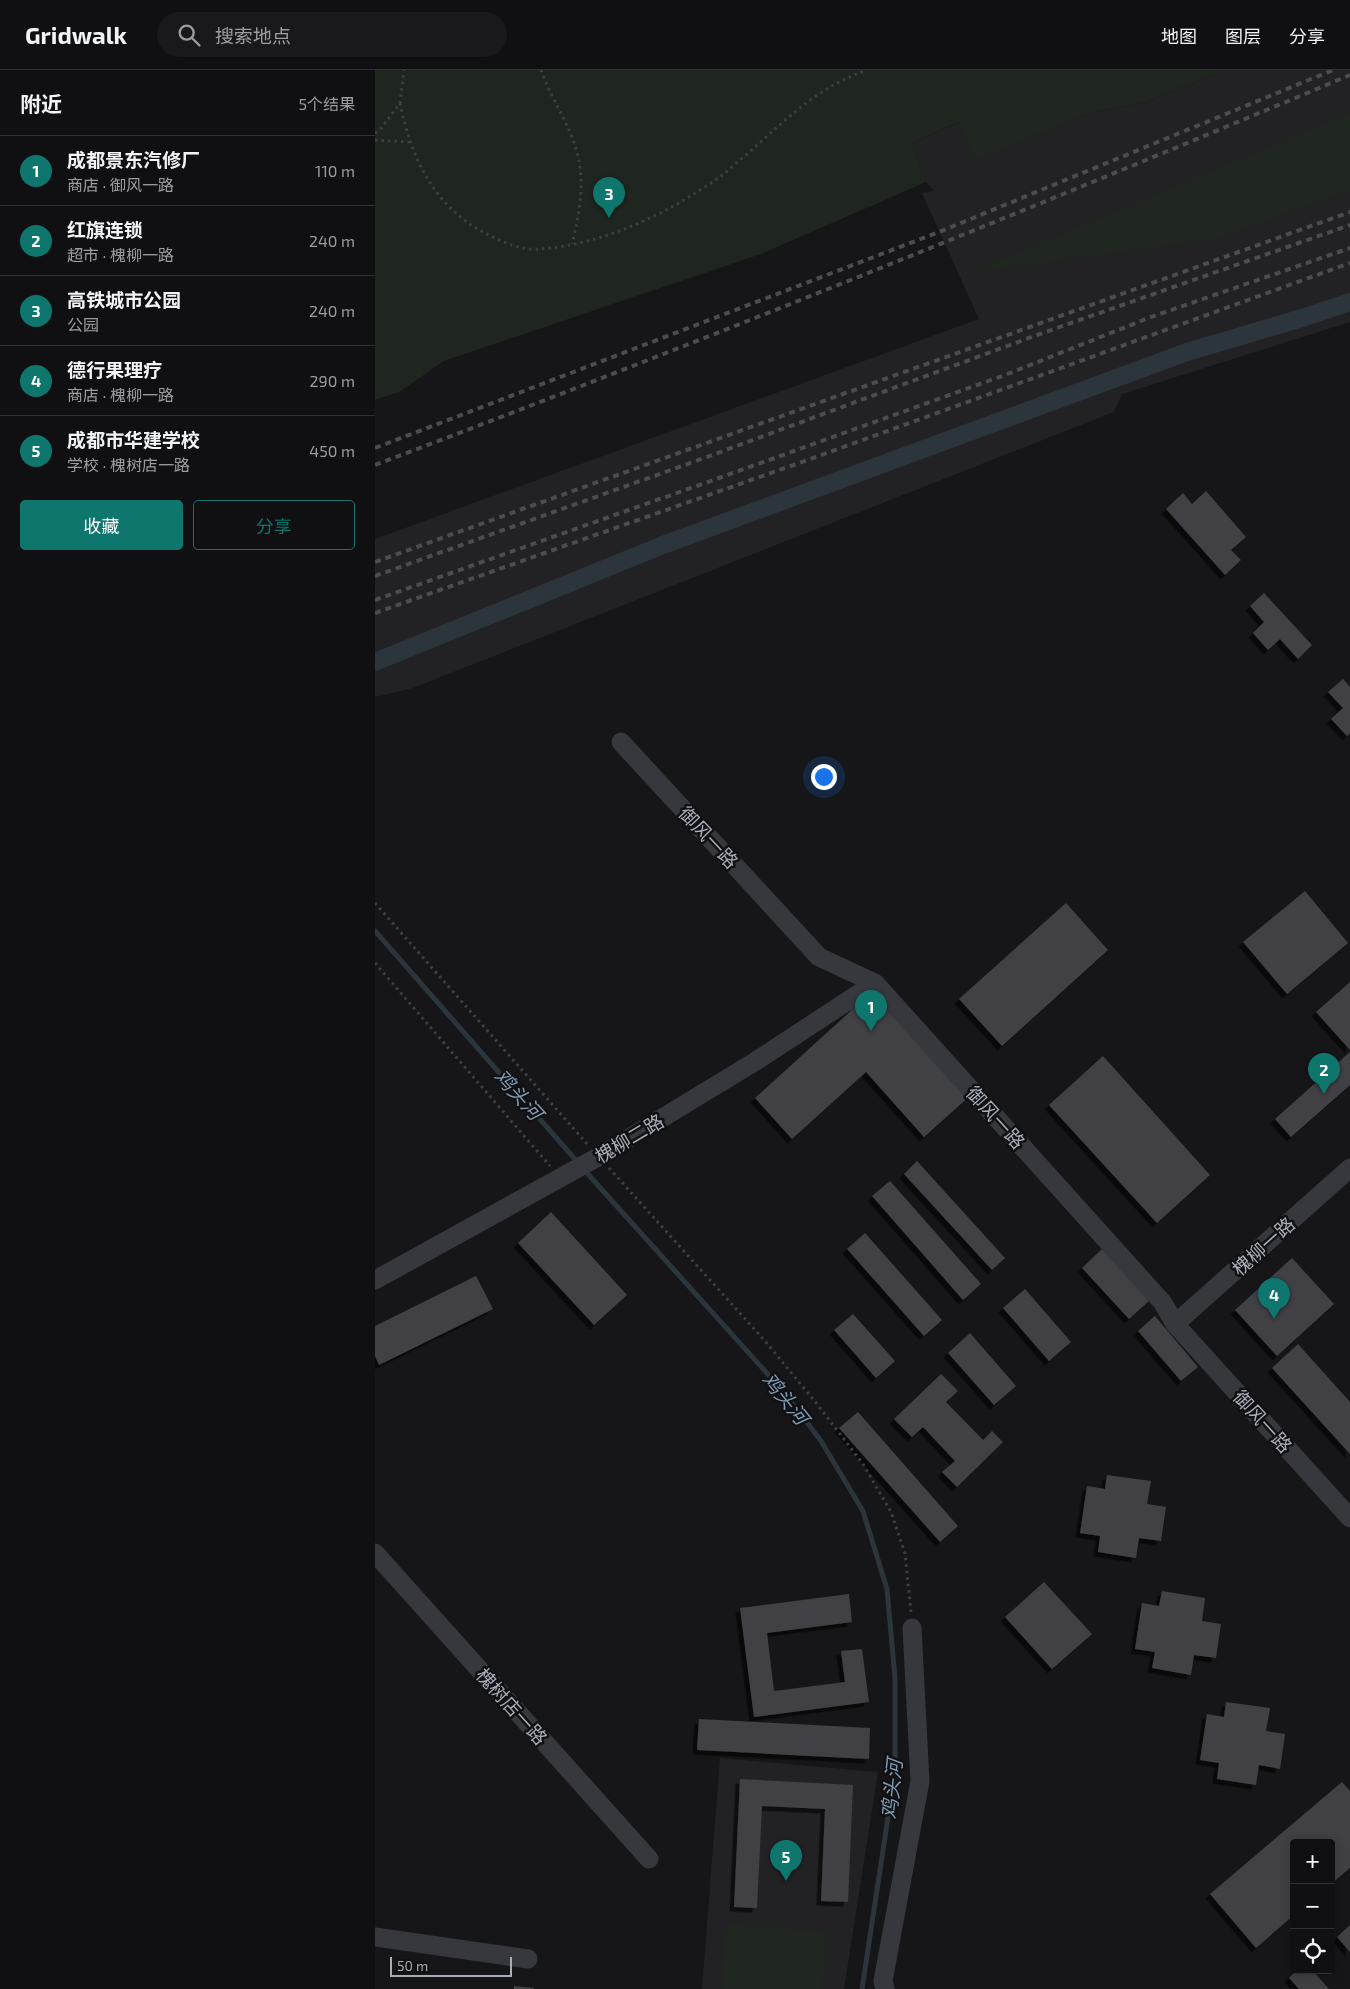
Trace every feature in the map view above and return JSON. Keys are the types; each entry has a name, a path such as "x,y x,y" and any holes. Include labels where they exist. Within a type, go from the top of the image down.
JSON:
{"street":[{"name":"御风一路","path":"621,742 819,957 875,982 1163,1303 1175,1324 1350,1518"},
{"name":"槐柳二路","path":"375,1280 598,1156 756,1061 875,982"},
{"name":"槐柳一路","path":"1175,1324 1350,1168"},
{"name":"槐树店一路","path":"375,1553 649,1859"},
{"path":"885,1989 883,1981 920,1781 912,1628"},
{"path":"375,1937 527,1959"}],"path":[{"path":"404,70 400,103 409,142 420,166 441,199 465,222 502,243 539,250 595,241 666,210 722,176 803,104 844,78 867,70"},
{"path":"541,70 577,155 581,183 580,210 572,244"},
{"path":"375,133 380,130 400,103"},
{"path":"375,140 409,142"},
{"path":"375,903 598,1156 765,1341 863,1464 891,1512 905,1553 912,1628"},
{"path":"375,963 560,1178"}],"shaded area":[{"path":"375,70 1224,70 1146,102 1093,112 975,160 959,122 911,143 926,182 761,254 444,361 399,392 375,400"},
{"path":"1224,70 1350,70 1350,322 1122,394 1114,412 410,689 375,697 375,539 979,319 922,193 934,191 926,182 911,143 960,122 975,159 1093,112 1146,102"},
{"path":"1350,113 1350,190 1219,238 970,273"},
{"path":"720,1758 878,1772 844,1989 702,1989"},
{"path":"726,1923 826,1932 822,1989 721,1989"}],"building":[{"path":"1206,491 1246,537 1231,550 1241,560 1225,575 1166,509 1183,493 1192,504"},
{"path":"1264,593 1312,645 1298,659 1280,639 1268,650 1253,633 1264,622 1250,606"},
{"path":"1343,679 1350,687 1350,733 1347,736 1331,719 1343,708 1328,692"},
{"path":"1305,891 1348,943 1287,994 1243,942"},
{"path":"1066,903 1108,950 1002,1046 959,999"},
{"path":"1350,982 1350,1050 1316,1012"},
{"path":"875,989 971,1095 924,1137 866,1072 792,1139 755,1098"},
{"path":"1350,1052 1350,1085 1291,1137 1275,1119"},
{"path":"1103,1056 1210,1175 1157,1223 1049,1105"},
{"path":"917,1161 1005,1258 992,1270 904,1174"},
{"path":"890,1181 981,1284 963,1300 872,1196"},
{"path":"551,1212 627,1295 594,1325 518,1243"},
{"path":"865,1233 942,1320 924,1336 847,1249"},
{"path":"1102,1249 1149,1301 1129,1319 1082,1268"},
{"path":"1292,1258 1334,1304 1277,1356 1235,1310"},
{"path":"476,1276 493,1309 379,1365 375,1356 375,1326"},
{"path":"1025,1289 1071,1342 1049,1361 1003,1308"},
{"path":"853,1314 895,1361 876,1378 834,1330"},
{"path":"1155,1316 1198,1367 1181,1381 1138,1331"},
{"path":"970,1333 1016,1386 994,1405 948,1353"},
{"path":"1298,1344 1350,1402 1350,1454 1272,1368"},
{"path":"941,1374 958,1391 946,1402 983,1440 992,1431 1003,1442 957,1487 942,1472 955,1461 923,1427 912,1437 894,1419"},
{"path":"858,1412 958,1526 940,1542 839,1428"},
{"path":"1107,1475 1151,1481 1147,1504 1166,1507 1161,1541 1139,1538 1136,1558 1098,1552 1100,1536 1080,1533 1087,1486 1105,1489"},
{"path":"1044,1582 1092,1634 1052,1669 1005,1617"},
{"path":"1162,1591 1205,1598 1202,1621 1221,1624 1216,1658 1194,1655 1191,1675 1152,1668 1155,1652 1135,1649 1142,1603 1159,1606"},
{"path":"849,1594 852,1622 767,1633 774,1691 845,1682 841,1651 862,1649 869,1702 754,1717 740,1608"},
{"path":"1226,1702 1270,1708 1266,1731 1285,1734 1280,1769 1259,1765 1256,1785 1217,1779 1219,1763 1200,1760 1207,1714 1224,1717"},
{"path":"699,1719 870,1728 869,1759 697,1750"},
{"path":"740,1779 853,1785 848,1902 821,1901 825,1809 762,1806 757,1908 734,1907"},
{"path":"1342,1782 1350,1791 1350,1868 1335,1881 1335,1839 1290,1839 1290,1918 1256,1948 1210,1894"},
{"path":"1350,1925 1350,1952 1337,1937"},
{"path":"1293,1974 1316,1974 1329,1989 1299,1989 1289,1978"},
{"path":"514,1986 534,1988 534,1989 514,1989"}],"waterway":[{"path":"375,662 663,545 1187,352 1350,302"},
{"name":"鸡头河","path":"375,931 595,1182 783,1391 821,1441 863,1511 887,1589 895,1678 895,1771 862,1989"}],"railway":[{"path":"375,448 939,232 1333,70"},
{"path":"375,465 864,275 1350,75"},
{"path":"375,562 1350,212"},
{"path":"375,576 696,461 1037,335 1350,225"},
{"path":"375,600 1005,375 1151,317 1350,248"},
{"path":"375,613 816,457 1350,263"}],"place":[{"name":"高铁城市公园","path":"609,218"},
{"name":"成都景东汽修厂","path":"871,1031"},
{"name":"红旗连锁","path":"1324,1094"},
{"name":"德行果理疗","path":"1274,1319"},
{"name":"成都市华建学校","path":"786,1881"}]}
